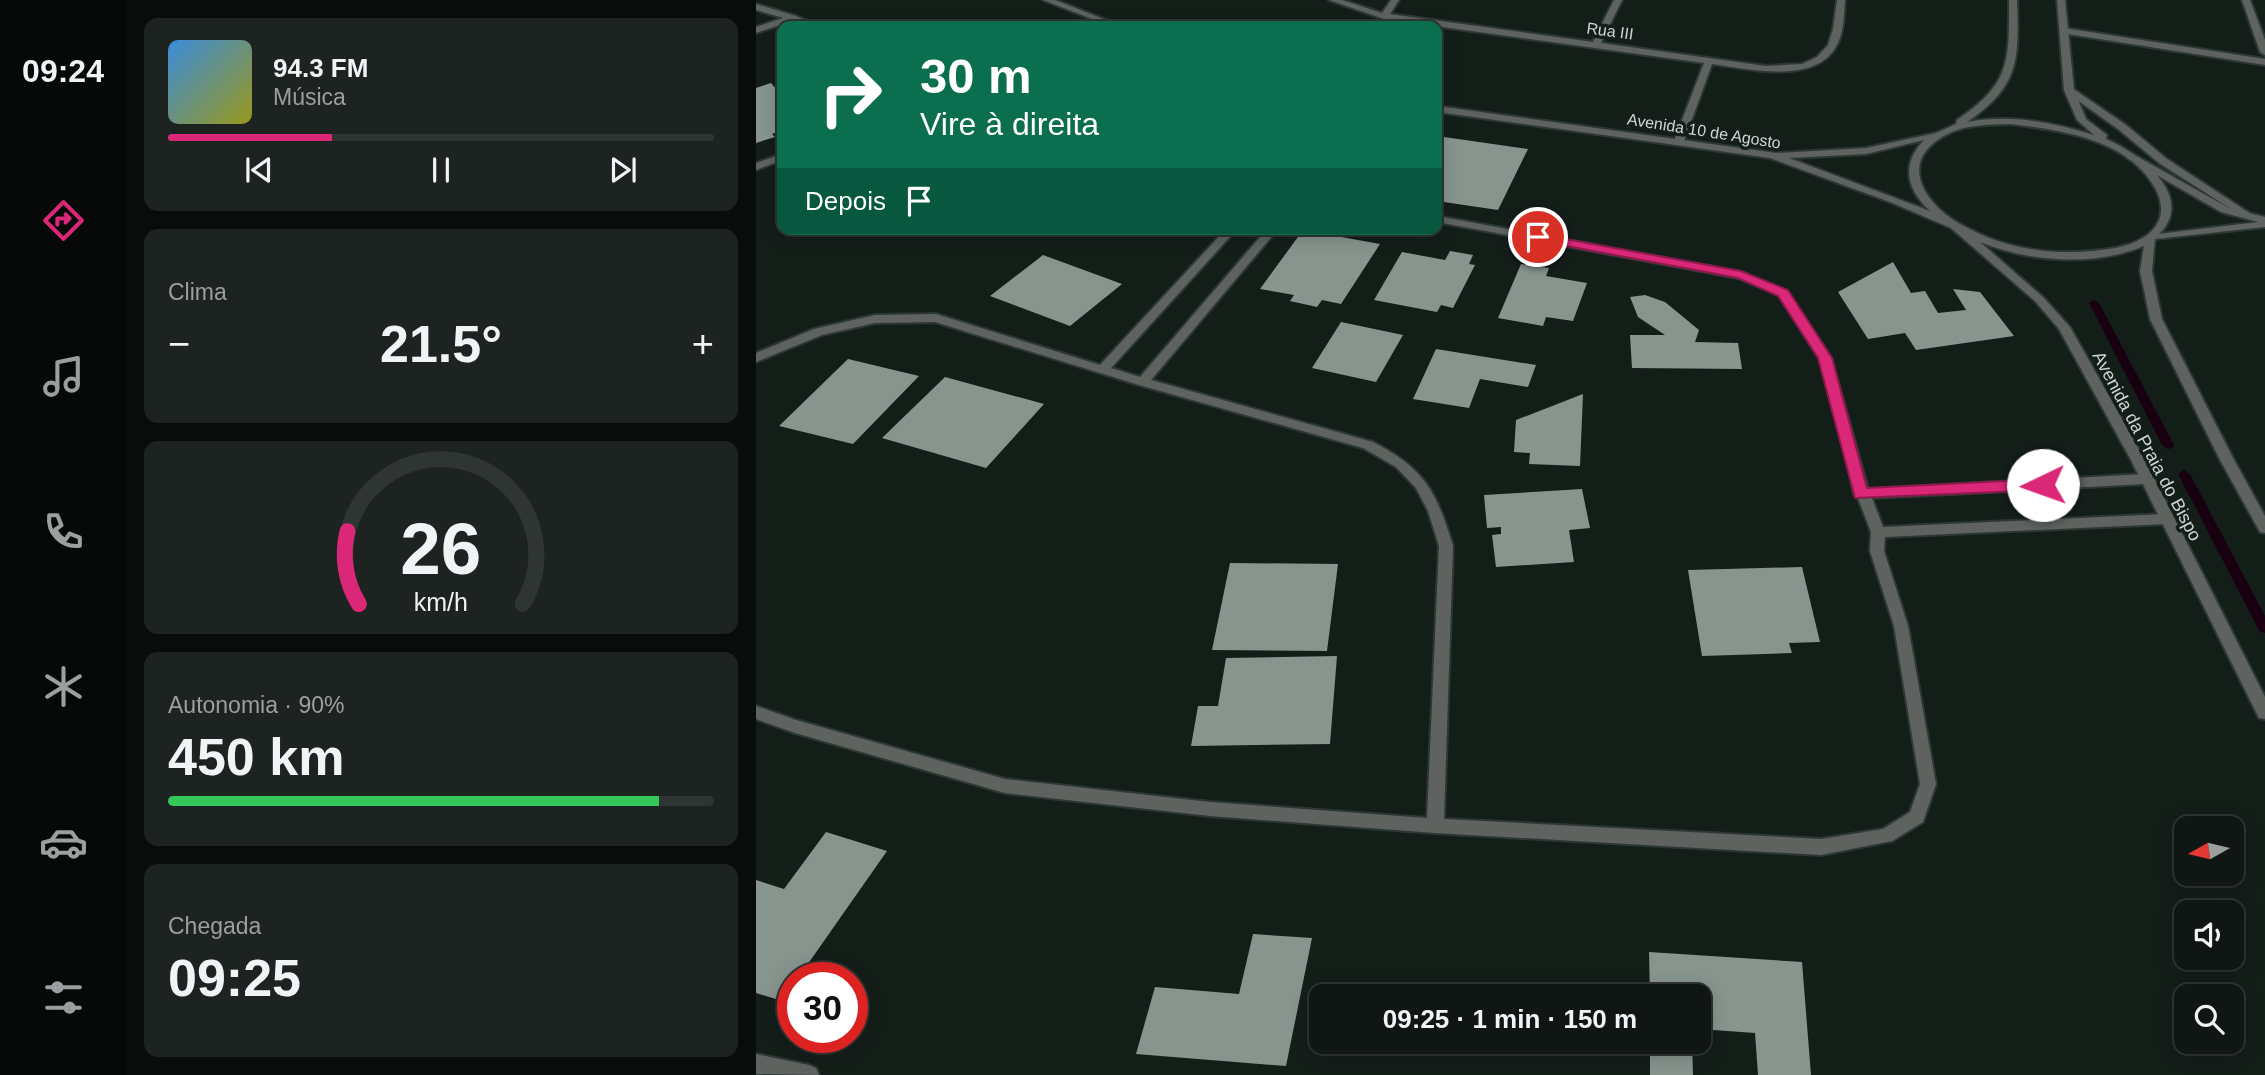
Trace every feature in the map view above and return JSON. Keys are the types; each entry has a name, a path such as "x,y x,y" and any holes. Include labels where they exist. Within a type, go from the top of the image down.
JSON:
{"street":[{"path":"1047,0 1104,21"},
{"name":"Rua III","path":"1332,0 1384,16 1421,21"},
{"path":"1384,16 1395,0"},
{"path":"1596,45 1618,0"},
{"name":"Rua III","path":"1442,24 1766,69 1812,64 1834,44 1841,0"},
{"path":"1772,155 1866,151 1948,130 1984,107 2004,83 2014,59 2013,0"},
{"name":"Avenida da Praia do Bispo","path":"1955,226 1993,243 2037,254 2081,257 2120,251 2150,238 2164,221 2167,202 2159,182 2141,163 2114,146 2082,120 2069,90 2061,0"},
{"path":"2246,0 2265,52"},
{"path":"756,7 801,21"},
{"path":"784,21 793,18"},
{"path":"756,30 777,23"},
{"path":"2064,31 2265,62"},
{"path":"1679,141 1709,61"},
{"path":"2069,90 2122,127 2163,161 2249,216"},
{"name":"Avenida 10 de Agosto","path":"1442,110 1772,155 1894,200 1955,226"},
{"name":"Avenida da Praia do Bispo","path":"2114,146 2082,133 2022,122 1977,123 1948,130 1925,143 1912,161 1914,183 1928,205 2039,299 2064,327 2146,479 2265,713"},
{"path":"2114,146 2225,210 2265,222"},
{"path":"756,167 777,159"},
{"path":"756,712 795,726 1005,786 1210,808 1435,826 1821,846 1886,836 1917,817 1928,784 1902,626 1877,551 1878,532 1861,494 1825,358 1783,293 1741,275 1442,220"},
{"path":"2150,238 2265,222"},
{"path":"1103,369 1226,235"},
{"path":"1143,382 1267,235"},
{"name":"Avenida da Praia do Bispo","path":"2150,238 2146,271 2156,319 2226,458 2265,528"},
{"path":"756,358 818,332 875,319 936,318 1143,382 1368,445 1395,458 1419,479 1435,508 1446,546 1435,826"},
{"path":"1861,494 2146,479"},
{"path":"1878,532 2166,519"},
{"path":"756,1064 809,1075"}],"building":[{"path":"771,83 777,90 777,132 772,134 775,137 756,143 756,88"},
{"path":"1442,137 1528,149 1498,210 1442,202"},
{"path":"1299,235 1330,235 1380,244 1341,304 1322,300 1317,307 1290,301 1294,295 1260,289"},
{"path":"1450,251 1473,255 1469,264 1475,265 1453,308 1441,305 1437,312 1374,300 1402,252 1445,260"},
{"path":"1043,255 1122,284 1070,326 990,296"},
{"path":"1893,262 1911,293 1925,291 1938,313 1966,310 1953,289 1980,292 2014,336 1916,350 1905,333 1868,339 1838,292"},
{"path":"1521,264 1549,268 1546,276 1587,283 1573,321 1546,317 1543,326 1498,318"},
{"path":"1645,295 1665,302 1699,330 1695,342 1738,343 1742,369 1632,368 1630,335 1665,335 1638,317 1630,297"},
{"path":"1341,322 1403,335 1376,382 1312,368"},
{"path":"1436,349 1536,365 1528,387 1480,379 1469,408 1413,399"},
{"path":"848,359 919,376 853,444 779,426"},
{"path":"945,377 1044,404 986,468 882,438"},
{"path":"1583,394 1580,466 1529,464 1530,453 1514,452 1516,420"},
{"path":"1582,489 1590,528 1569,530 1574,562 1496,567 1492,535 1501,534 1501,527 1487,528 1484,495"},
{"path":"1230,563 1338,564 1327,651 1212,650"},
{"path":"1802,567 1820,642 1789,643 1792,653 1702,656 1688,570"},
{"path":"1337,656 1330,744 1191,746 1198,706 1218,706 1226,658"},
{"path":"826,832 887,851 809,962 777,962 777,999 756,993 756,880 784,889"},
{"path":"1253,934 1312,938 1286,1066 1136,1054 1155,987 1239,994"},
{"path":"1649,952 1802,962 1811,1075 1758,1075 1755,1033 1711,1030 1711,984 1650,984"},
{"path":"1650,1054 1692,1054 1693,1075 1650,1075"}],"waterway":[{"path":"2094,303 2168,445"},
{"path":"2184,474 2265,628"}],"route":[{"path":"1538,237 1741,275 1783,293 1825,358 1852,451 1861,494 2043,485"}]}
